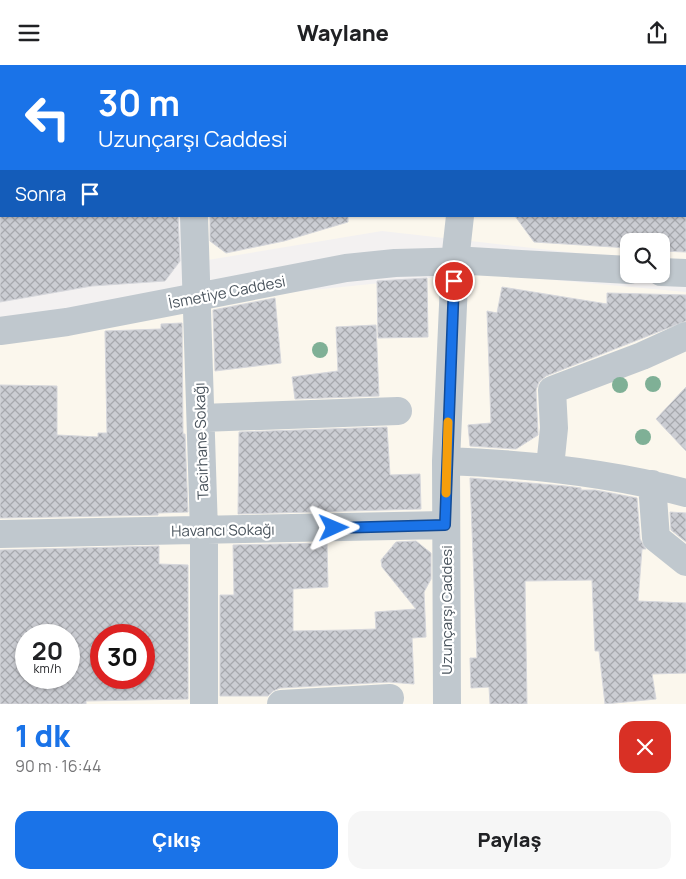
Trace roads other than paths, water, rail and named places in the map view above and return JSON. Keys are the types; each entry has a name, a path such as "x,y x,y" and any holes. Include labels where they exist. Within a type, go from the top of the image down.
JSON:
{"street":[{"path":"227,65 372,65"},
{"name":"Tacirhane Sokağı","path":"194,217 204,531 204,704"},
{"name":"Uzunçarşı Caddesi","path":"447,704 446,461 455,261 460,217"},
{"name":"İsmetiye Caddesi","path":"0,331 67,322 196,299 346,268 455,261 620,270"},
{"path":"670,272 686,273"},
{"path":"550,467 554,428 552,390 642,356 686,336"},
{"path":"201,419 398,411"},
{"path":"446,461 550,467 652,484 686,493"},
{"path":"652,484 656,539 686,562"},
{"name":"Havancı Sokağı","path":"0,534 445,525"},
{"path":"281,704 390,698"}]}
